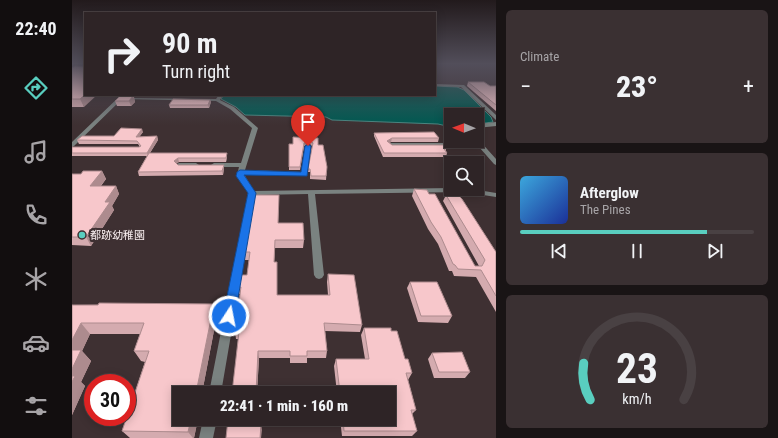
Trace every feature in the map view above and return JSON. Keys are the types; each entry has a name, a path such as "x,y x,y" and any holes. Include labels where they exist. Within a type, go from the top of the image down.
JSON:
{"street":[{"path":"441,84 462,86 496,118"},
{"path":"72,146 82,134 122,97 219,98 255,128 240,176 252,193 216,386"},
{"path":"484,125 496,124"},
{"path":"72,133 82,134"},
{"path":"391,145 444,143"},
{"path":"72,146 79,147"},
{"path":"179,165 304,174 308,146"},
{"path":"484,148 496,163"},
{"path":"252,193 311,192 435,195 464,190 496,195"},
{"path":"311,192 319,276"},
{"path":"206,438 209,426"}],"water":[{"path":"436,86 457,87 464,90 482,108 444,108 444,125 332,120 326,117 245,115 236,107 221,99 223,96 436,96"},
{"path":"484,110 491,117 493,122 484,123"}],"building":[{"path":"72,84 84,84 84,96 80,99 72,99"},
{"path":"471,84 496,86 496,105"},
{"path":"120,96 133,96 129,101 115,101"},
{"path":"173,99 210,100 208,105 169,105"},
{"path":"121,128 142,129 136,137 157,136 147,153 72,153 72,147 141,146 137,141 77,140 82,136 114,136"},
{"path":"434,132 439,138 392,138 387,141 392,145 444,145 444,148 446,149 444,149 447,153 384,153 374,133"},
{"path":"293,137 318,138 318,145 323,145 327,167 326,176 311,176 310,169 308,169 313,143 309,140 304,143 300,167 289,167 289,144 293,144"},
{"path":"149,153 227,153 226,158 178,158 174,161 178,165 224,165 222,171 138,172"},
{"path":"83,171 102,171 90,186 116,186 105,202 110,202 86,237 72,237 72,174 81,174"},
{"path":"414,189 427,190 429,194 435,194 475,266 482,266 485,260 447,196 459,196 462,199 496,252 496,296 481,270 458,269 453,264 441,237 431,222"},
{"path":"255,195 279,195 278,223 303,223 304,240 275,240 274,262 277,262 277,295 330,295 328,274 354,275 362,325 324,323 327,351 307,351 307,356 290,356 290,351 258,351 256,386 233,386 239,332 235,332 241,287 238,287 240,275 247,275 250,252 244,252"},
{"path":"410,282 437,282 452,316 421,316"},
{"path":"99,303 214,304 197,386 172,386 172,426 189,426 188,432 122,431 124,426 136,426 136,390 149,351 134,351 144,323 81,323 72,340 72,305 98,305"},
{"path":"364,328 391,328 391,331 397,331 405,359 408,359 412,373 406,373 416,410 411,410 417,431 344,431 344,426 396,426 396,386 339,386 336,359 369,359"},
{"path":"72,350 81,350 72,369"},
{"path":"462,352 470,372 439,372 432,353"},
{"path":"227,426 261,426 260,438 226,438"}],"place":[{"name":"都跡幼稚園","path":"82,235"}],"route":[{"path":"229,316 252,193 240,176 240,172 304,174 308,146"}]}
